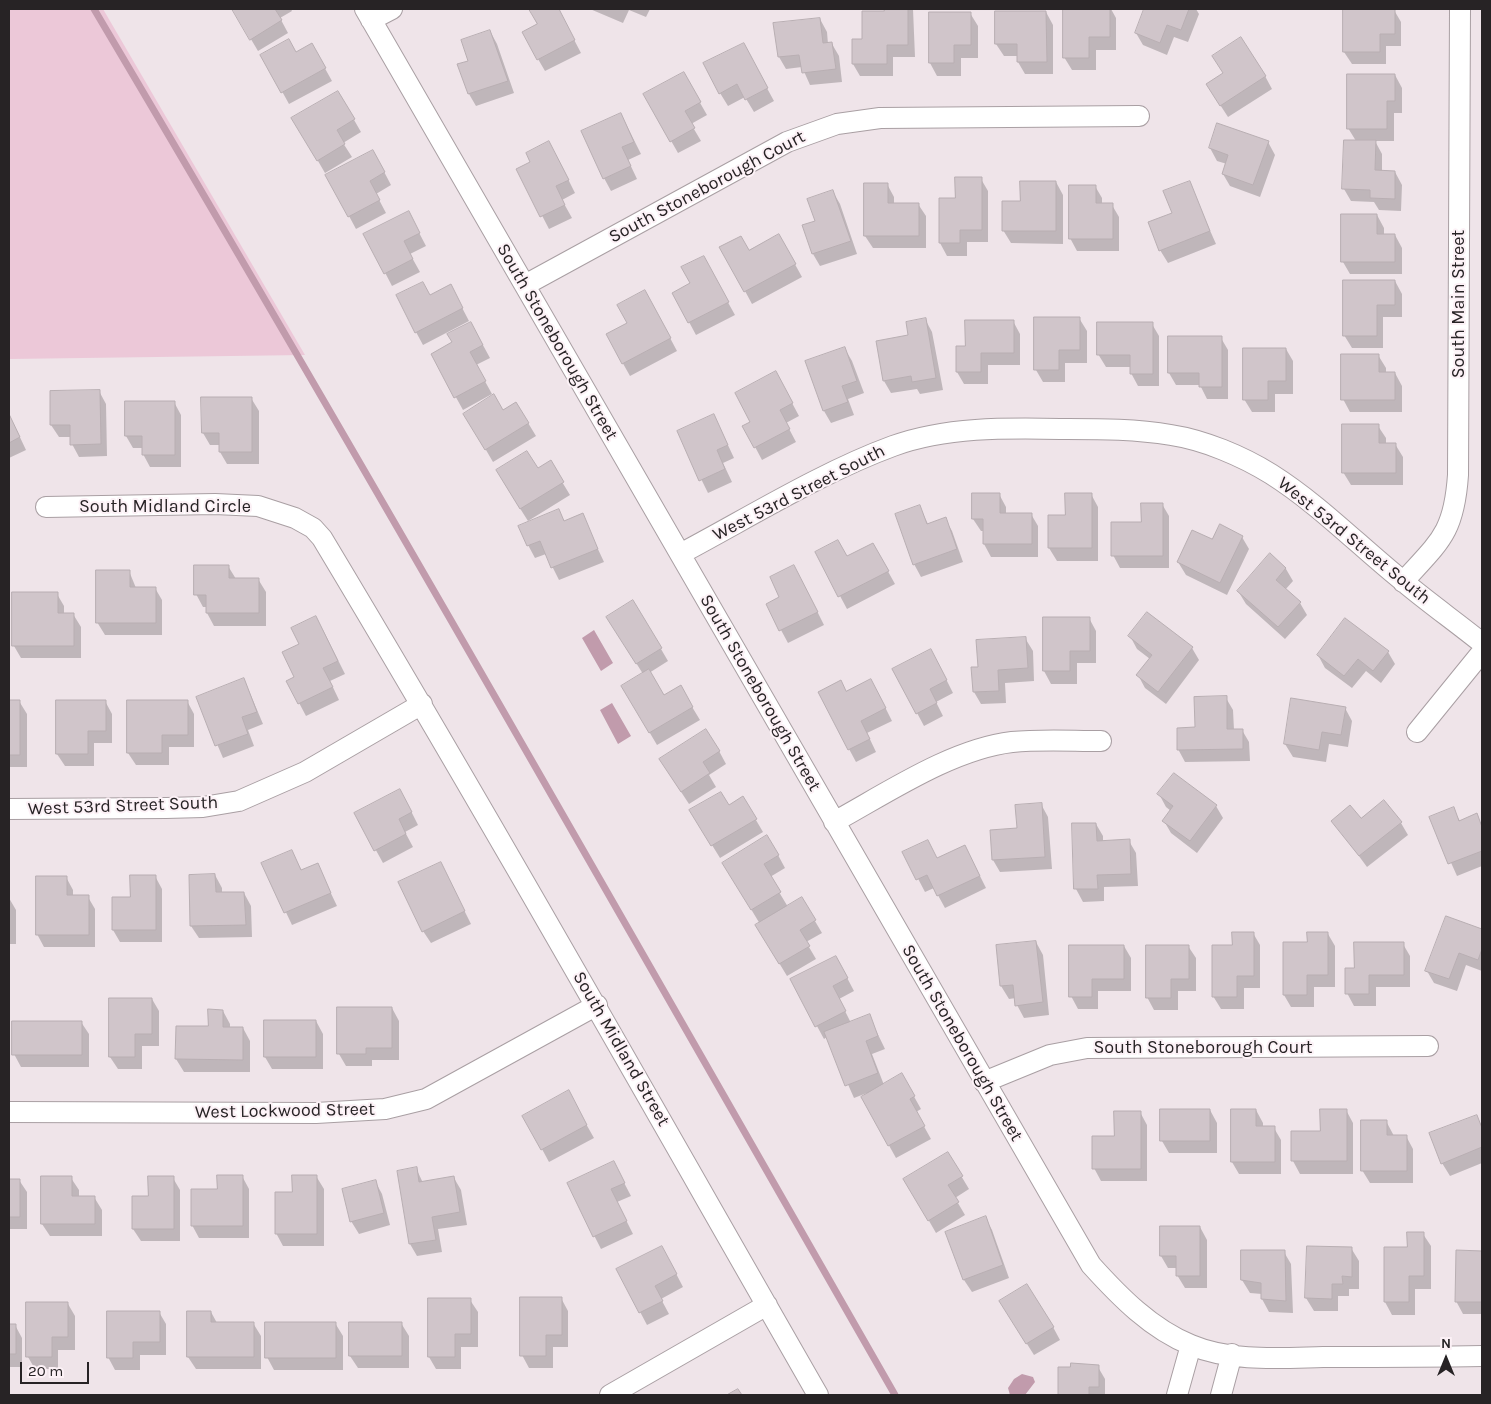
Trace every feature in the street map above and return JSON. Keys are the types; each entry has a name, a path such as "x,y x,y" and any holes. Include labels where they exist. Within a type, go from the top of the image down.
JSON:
{"street":[{"path":"368,14 392,9"},
{"name":"South Main Street","path":"1403,582 1442,539 1456,505 1458,475 1460,9"},
{"name":"South Stoneborough Street","path":"368,14 1091,1264 1116,1293 1149,1320 1191,1345 1232,1354 1266,1358 1482,1356"},
{"name":"South Stoneborough Court","path":"525,286 787,142 836,124 880,118 1139,116"},
{"name":"West 53rd Street South","path":"680,554 840,470 894,446 949,433 982,430 1126,430 1172,435 1207,445 1271,474 1328,516 1403,582 1482,643"},
{"name":"South Midland Circle","path":"46,507 215,504 258,506 295,518 313,528 322,538 422,704"},
{"path":"1417,732 1482,652"},
{"name":"West 53rd Street South","path":"9,809 203,807 239,802 304,772 422,704"},
{"name":"South Midland Street","path":"422,704 597,1005 818,1395"},
{"path":"834,822 952,758 986,747 1011,742 1040,740 1101,741"},
{"name":"West Lockwood Street","path":"9,1112 316,1113 385,1109 426,1099 597,1005"},
{"name":"South Stoneborough Court","path":"984,1082 1050,1055 1086,1048 1428,1046"},
{"path":"610,1395 767,1305"},
{"path":"1176,1395 1191,1345"},
{"path":"1221,1395 1232,1354"}],"shaded area":[{"path":"9,9 103,9 305,355 9,359"},
{"path":"594,630 613,663 601,671 582,638"},
{"path":"612,703 631,736 618,744 600,710"},
{"path":"1022,1374 1033,1377 1035,1382 1025,1395 1010,1395 1008,1388 1014,1379"}],"building":[{"path":"232,9 275,9 282,20 250,40"},
{"path":"529,9 559,9 575,40 537,60 522,32 537,24"},
{"path":"884,9 908,9 908,45 887,45 887,64 852,64 852,39 862,39 862,11 884,11"},
{"path":"1063,9 1110,9 1110,37 1089,37 1089,58 1063,58"},
{"path":"1144,9 1189,9 1181,30 1167,25 1160,43 1135,33"},
{"path":"1343,9 1395,9 1395,34 1380,34 1380,52 1343,52"},
{"path":"995,11 1046,11 1047,62 1017,62 1017,44 995,44"},
{"path":"929,12 971,12 971,45 954,45 954,63 929,63"},
{"path":"820,18 823,43 832,42 836,69 802,73 799,55 778,57 773,23"},
{"path":"490,30 508,81 468,94 457,64 468,61 461,40"},
{"path":"1241,37 1266,76 1220,106 1206,84 1223,73 1212,56"},
{"path":"289,39 296,52 312,43 326,68 281,93 260,55"},
{"path":"744,43 768,88 745,100 737,84 719,94 703,63"},
{"path":"684,72 701,102 685,111 695,128 670,142 643,94"},
{"path":"1347,74 1395,74 1395,101 1387,101 1387,129 1347,129"},
{"path":"338,91 355,119 337,130 345,144 317,161 291,118"},
{"path":"621,113 634,142 622,147 631,166 603,179 581,131"},
{"path":"1217,123 1269,141 1253,185 1222,174 1228,155 1209,148"},
{"path":"1344,140 1376,140 1375,170 1395,171 1395,199 1370,198 1370,190 1342,189"},
{"path":"549,141 569,180 556,186 565,205 540,217 516,169 530,162 526,153"},
{"path":"373,150 385,172 370,181 380,200 348,217 325,175"},
{"path":"955,177 982,177 982,230 960,230 960,243 939,243 939,198 955,198"},
{"path":"1020,181 1056,181 1056,231 1002,231 1002,201 1020,201"},
{"path":"1190,181 1210,231 1159,251 1148,222 1172,213 1163,191"},
{"path":"864,183 888,183 888,203 919,203 919,236 864,236"},
{"path":"1069,185 1096,185 1096,203 1113,203 1113,239 1069,239"},
{"path":"833,190 851,241 812,254 802,225 815,221 807,199"},
{"path":"409,211 420,233 404,241 413,259 384,274 363,234"},
{"path":"1341,214 1377,214 1377,234 1395,234 1395,262 1341,262"},
{"path":"779,234 796,264 744,292 719,247 741,236 749,250"},
{"path":"704,256 729,302 688,323 672,293 690,283 681,267"},
{"path":"1343,280 1395,280 1395,305 1377,305 1377,336 1343,336"},
{"path":"423,282 430,295 451,284 463,308 415,333 396,295"},
{"path":"645,290 671,338 622,364 606,334 627,323 617,305"},
{"path":"1034,317 1080,317 1080,350 1059,350 1059,370 1034,370"},
{"path":"926,318 936,378 912,382 911,376 883,381 876,341 908,335 906,322"},
{"path":"965,320 1014,320 1014,353 981,353 981,372 956,372 956,346 965,346"},
{"path":"471,322 483,345 470,352 486,381 454,398 431,354 452,342 447,334"},
{"path":"1097,322 1153,322 1153,374 1130,374 1130,355 1097,355"},
{"path":"1168,336 1222,336 1222,387 1199,387 1199,373 1168,373"},
{"path":"845,347 857,381 842,386 848,402 823,411 805,361"},
{"path":"1243,348 1286,348 1286,381 1268,381 1268,400 1243,400"},
{"path":"1341,354 1379,354 1379,372 1395,372 1395,400 1341,400"},
{"path":"776,371 793,403 780,410 790,429 754,448 742,426 750,422 735,393"},
{"path":"100,390 101,444 70,445 70,425 50,425 50,391"},
{"path":"494,394 503,410 516,402 529,423 485,450 463,414"},
{"path":"201,397 252,397 252,452 219,452 219,433 202,433"},
{"path":"125,401 175,401 175,455 142,455 142,436 125,436"},
{"path":"9,414 20,437 9,443"},
{"path":"714,414 728,445 717,450 725,469 699,481 677,431"},
{"path":"1342,424 1379,424 1379,443 1396,443 1396,473 1342,473"},
{"path":"527,451 538,468 551,460 564,482 520,509 496,470"},
{"path":"972,493 1000,493 1000,513 1032,513 1032,544 983,544 983,519 972,519"},
{"path":"1065,493 1092,493 1092,548 1048,548 1048,515 1065,515"},
{"path":"1141,503 1163,503 1163,556 1111,556 1111,522 1141,522"},
{"path":"920,505 927,524 946,517 957,549 913,565 895,514"},
{"path":"559,509 564,521 583,513 598,549 551,568 540,541 527,546 518,526"},
{"path":"1220,524 1243,536 1220,583 1177,562 1192,530 1212,539"},
{"path":"838,540 847,556 873,543 889,571 838,597 815,552"},
{"path":"1270,553 1286,568 1276,580 1301,602 1278,627 1237,591"},
{"path":"194,565 229,565 229,578 259,578 259,613 206,613 206,595 194,595"},
{"path":"794,565 818,612 779,631 766,604 779,597 770,577"},
{"path":"96,570 130,570 130,587 156,587 156,623 96,623"},
{"path":"12,592 58,592 58,613 74,613 74,646 12,646"},
{"path":"633,600 662,648 636,664 606,617"},
{"path":"1147,612 1193,647 1158,692 1136,675 1152,655 1128,636"},
{"path":"316,616 338,661 323,668 333,687 298,704 286,681 294,677 282,652 299,644 291,628"},
{"path":"1043,617 1090,617 1090,651 1070,651 1070,671 1043,671"},
{"path":"1345,618 1389,651 1373,671 1358,659 1344,676 1317,655"},
{"path":"1026,637 1028,668 998,670 999,691 973,692 971,667 978,667 976,640"},
{"path":"931,649 947,680 930,689 937,703 916,714 892,669"},
{"path":"649,669 664,695 681,685 693,707 649,733 621,686"},
{"path":"244,678 257,712 242,717 248,734 215,746 196,697"},
{"path":"871,679 886,708 861,721 870,739 848,750 818,692 841,680 846,691"},
{"path":"1227,696 1227,729 1243,729 1243,749 1177,750 1177,728 1195,727 1194,697"},
{"path":"1291,698 1346,707 1341,735 1322,732 1319,750 1284,744"},
{"path":"9,700 20,700 20,755 9,755"},
{"path":"56,700 106,700 106,731 88,731 88,754 56,754"},
{"path":"127,700 188,700 188,735 162,735 162,753 127,753"},
{"path":"706,729 720,751 703,762 710,773 681,792 659,759"},
{"path":"1174,773 1217,805 1190,841 1162,821 1173,806 1157,794"},
{"path":"400,789 412,812 399,819 406,834 374,851 354,813"},
{"path":"721,792 729,805 743,796 757,819 711,846 689,810"},
{"path":"1384,800 1402,822 1359,856 1331,821 1350,805 1361,818"},
{"path":"1042,803 1045,857 992,860 990,830 1017,828 1015,805"},
{"path":"1454,807 1459,821 1477,813 1482,827 1482,851 1448,864 1429,817"},
{"path":"1072,823 1096,823 1097,841 1130,839 1131,874 1097,875 1098,889 1074,889"},
{"path":"767,835 779,855 764,864 781,892 751,910 722,863"},
{"path":"928,840 937,858 965,845 980,876 937,896 927,875 916,880 902,852"},
{"path":"292,850 301,870 318,863 331,893 284,913 261,863"},
{"path":"441,862 465,911 422,932 398,882"},
{"path":"215,874 216,892 244,892 246,925 190,926 189,875"},
{"path":"130,875 156,875 156,930 112,930 112,897 130,897"},
{"path":"36,876 67,876 67,895 89,895 89,935 36,935"},
{"path":"802,897 816,920 800,930 810,946 779,964 755,925"},
{"path":"1446,916 1482,929 1482,949 1478,960 1459,953 1449,979 1425,971"},
{"path":"1232,932 1254,932 1254,976 1237,976 1237,997 1212,997 1212,945 1232,945"},
{"path":"1307,932 1328,932 1328,975 1307,975 1307,995 1283,995 1283,942 1307,942"},
{"path":"1036,941 1043,1002 1015,1006 1013,985 1000,986 996,945"},
{"path":"1354,942 1404,942 1404,975 1369,975 1369,994 1345,994 1345,968 1354,968"},
{"path":"1069,945 1124,945 1124,979 1092,979 1092,997 1069,997"},
{"path":"1146,945 1189,945 1189,979 1171,979 1171,998 1146,998"},
{"path":"836,956 848,978 833,986 846,1011 815,1027 790,979"},
{"path":"109,998 152,998 152,1034 135,1034 135,1057 109,1057"},
{"path":"337,1007 392,1007 392,1048 366,1048 366,1054 337,1054"},
{"path":"208,1009 223,1010 223,1027 243,1027 243,1060 175,1059 176,1026 208,1026"},
{"path":"870,1014 878,1036 866,1041 878,1073 845,1086 824,1032"},
{"path":"264,1020 316,1020 316,1057 264,1057"},
{"path":"12,1021 82,1021 82,1055 12,1055"},
{"path":"902,1073 915,1096 910,1099 925,1126 888,1146 861,1097"},
{"path":"569,1090 587,1125 541,1150 522,1116"},
{"path":"1160,1109 1210,1109 1210,1141 1160,1141"},
{"path":"1231,1109 1256,1109 1256,1126 1275,1126 1275,1162 1231,1162"},
{"path":"1320,1109 1347,1109 1347,1161 1291,1161 1291,1131 1320,1131"},
{"path":"1114,1111 1141,1111 1141,1169 1092,1169 1092,1136 1114,1136"},
{"path":"1477,1115 1482,1128 1482,1147 1441,1164 1429,1133"},
{"path":"1361,1120 1387,1120 1387,1135 1407,1135 1407,1171 1361,1171"},
{"path":"948,1152 963,1176 948,1185 959,1202 928,1221 903,1179"},
{"path":"614,1161 625,1183 611,1189 627,1221 593,1237 567,1183"},
{"path":"417,1167 419,1182 454,1176 460,1212 432,1217 436,1240 409,1244 397,1171"},
{"path":"217,1175 243,1175 243,1226 191,1226 191,1189 217,1189"},
{"path":"292,1175 317,1175 317,1234 275,1234 275,1192 292,1192"},
{"path":"41,1176 72,1176 72,1196 95,1196 95,1224 41,1224"},
{"path":"148,1176 174,1176 174,1229 132,1229 132,1196 148,1196"},
{"path":"9,1179 20,1179 20,1217 9,1217"},
{"path":"376,1180 384,1213 350,1222 342,1189"},
{"path":"986,1216 1003,1265 963,1280 945,1232"},
{"path":"1160,1226 1200,1226 1200,1276 1176,1276 1176,1256 1160,1256"},
{"path":"1407,1232 1424,1232 1424,1276 1409,1276 1409,1302 1384,1302 1384,1247 1407,1247"},
{"path":"662,1246 677,1274 655,1286 663,1301 639,1313 616,1269"},
{"path":"1307,1246 1352,1247 1352,1277 1342,1276 1343,1284 1332,1284 1332,1299 1305,1298"},
{"path":"1241,1250 1285,1250 1286,1301 1261,1299 1261,1283 1241,1280"},
{"path":"1456,1250 1482,1251 1482,1302 1455,1302"},
{"path":"1027,1284 1054,1327 1026,1344 999,1301"},
{"path":"520,1297 562,1297 562,1335 546,1335 546,1356 520,1356"},
{"path":"428,1298 471,1298 471,1334 455,1334 455,1357 428,1357"},
{"path":"26,1302 68,1302 68,1337 52,1337 52,1357 26,1357"},
{"path":"107,1311 160,1311 160,1342 133,1342 133,1358 107,1358"},
{"path":"187,1311 211,1311 211,1322 254,1322 254,1357 187,1357"},
{"path":"265,1322 336,1322 336,1358 265,1358"},
{"path":"349,1322 402,1322 402,1356 349,1356"},
{"path":"9,1324 16,1324 16,1354 9,1354"},
{"path":"1071,1363 1099,1365 1099,1387 1089,1387 1089,1394 1106,1395 1058,1395 1058,1367 1070,1367"},
{"path":"738,1389 742,1395 727,1395"}],"waterway":[{"path":"94,9 397,527 895,1395"}]}
